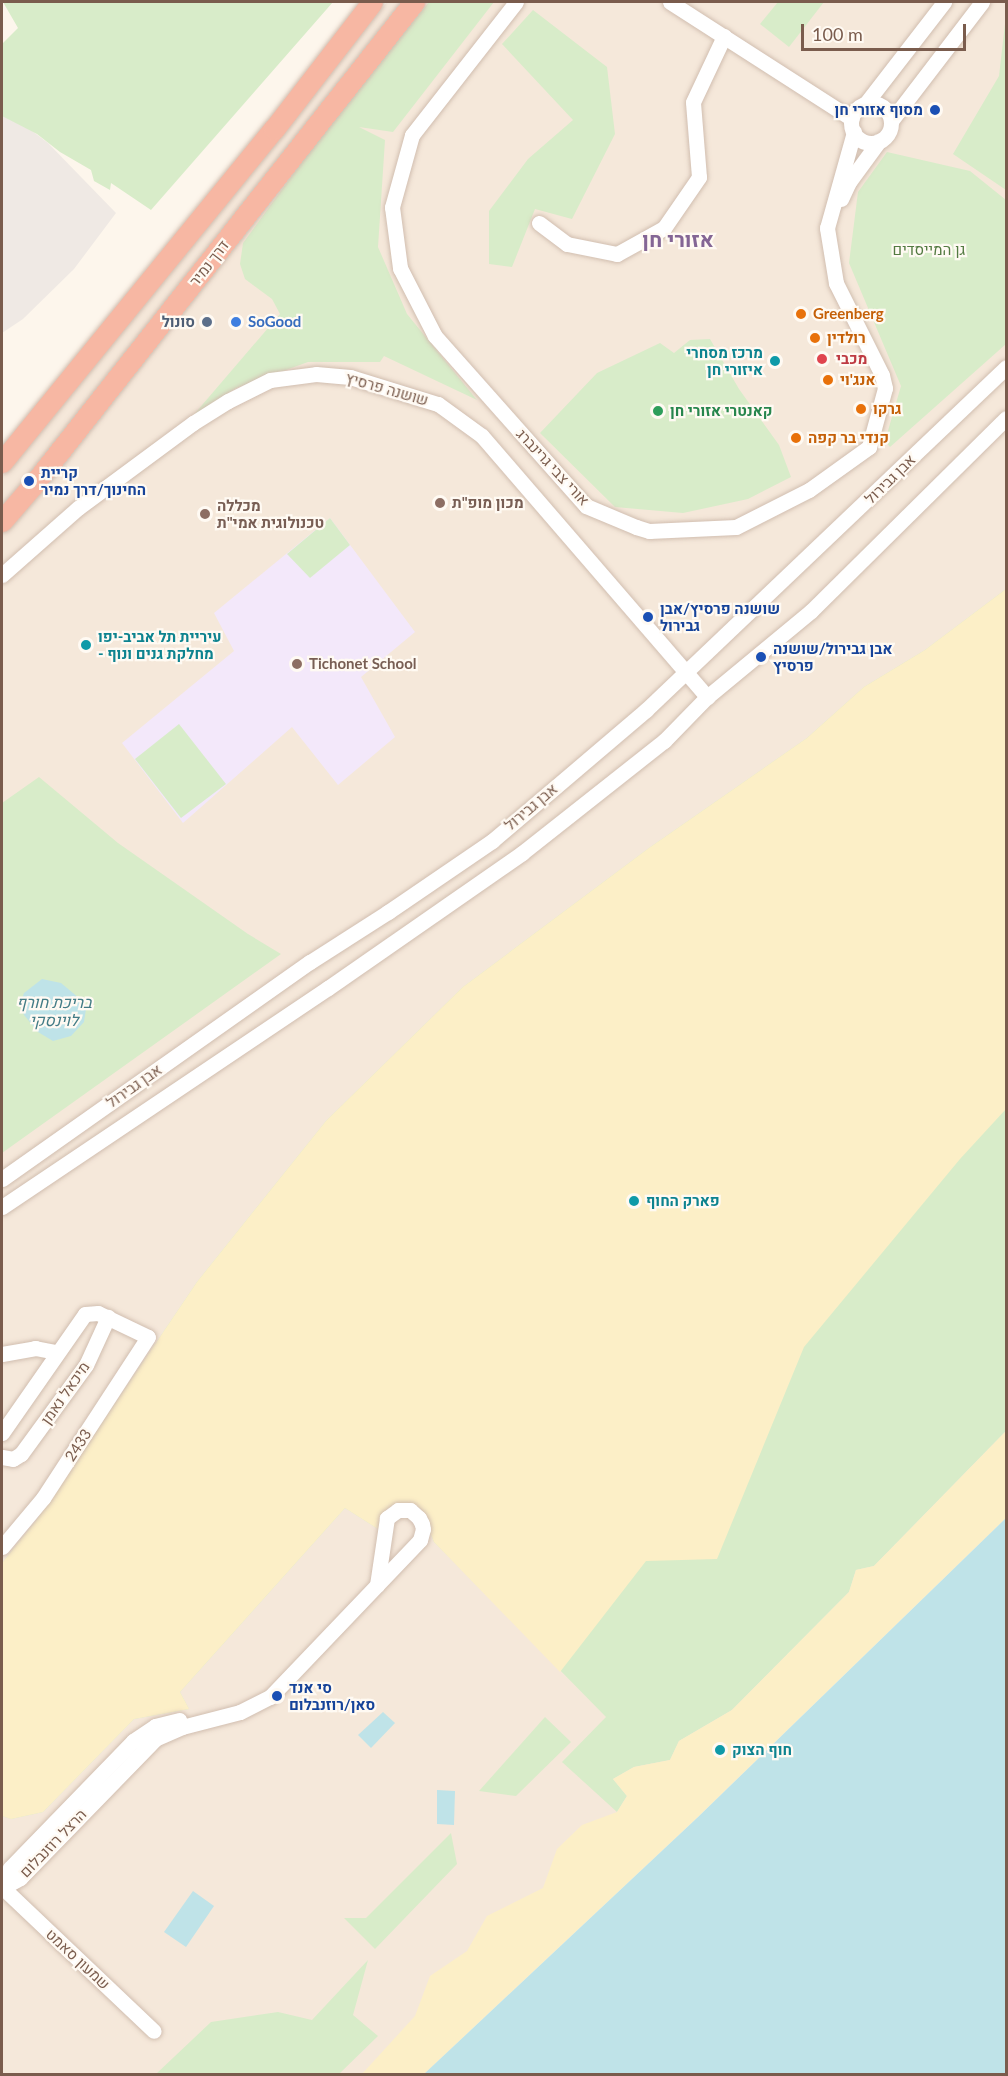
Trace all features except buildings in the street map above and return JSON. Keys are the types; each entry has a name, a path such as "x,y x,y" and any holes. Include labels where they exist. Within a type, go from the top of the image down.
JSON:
{"highway":[{"path":"2,462 274,129 372,2"},
{"name":"דרך נמיר","path":"2,521 41,476 414,2"}],"street":[{"name":"אורי צבי גרינברג","path":"516,2 412,135 392,207 400,268 435,336 586,506 636,527 649,531 736,527 809,490 869,447 885,388 882,375 836,283 827,228 853,126"},
{"path":"670,2 724,36 853,126 868,142 879,141"},
{"path":"853,126 857,109 866,104 944,2"},
{"path":"827,228 849,182 879,141 889,132 891,121 982,2"},
{"path":"539,223 567,244 617,254 664,228 699,177 693,102 724,36"},
{"path":"866,104 882,106 891,121"},
{"name":"אבן גבירול","path":"2,1179 310,962 492,841 685,673 1006,367"},
{"name":"שושנה פרסיץ","path":"2,575 78,508 193,423 228,401 270,380 316,374 350,377 438,404 482,436 707,698"},
{"name":"אבן גבירול","path":"2,1207 328,988 522,853 663,741 707,698 811,611 1006,418"},
{"path":"2,1433 56,1352 85,1314 98,1313 108,1317"},
{"name":"2433","path":"2,1547 43,1498 148,1337 108,1317"},
{"name":"מיכאל נאמן","path":"2,1457 13,1459 21,1454 86,1365 108,1317"},
{"path":"2,1354 35,1348 56,1352"},
{"name":"הרצל רוזנבלום","path":"2,1887 20,1878 155,1739 168,1732 240,1712 270,1697 377,1584 423,1535 419,1518 410,1510 398,1510 387,1518 377,1584"},
{"name":"שמעון סאמט","path":"2,1887 154,2031"}],"shaded area":[{"path":"387,2 1006,2 1006,1518 424,2074 2,2074 2,477"},
{"path":"2,108 48,143 116,213 74,269 23,319 2,333"},
{"name":"Tichonet School","path":"330,518 415,632 361,677 395,737 338,785 292,727 183,823 122,743 234,651 214,613"}],"green space":[{"path":"3,2 333,2 151,210 111,183 110,190 94,181 91,170 60,152 37,134 2,116 2,44 18,28"},
{"path":"429,2 494,2 393,132 359,127 385,140 378,247 407,314 477,400 384,356 380,362 308,362 236,388 191,418 280,314 272,299 245,279 240,264 243,243 331,122"},
{"path":"778,2 824,2 789,47 760,24"},
{"path":"533,10 607,67 615,134 572,219 535,209 512,267 489,264 489,211 528,159 573,120 502,44"},
{"path":"1006,15 1006,190 953,154 999,76"},
{"name":"גן המייסדים","path":"887,152 970,171 1006,200 1006,344 890,447 885,441 901,386 849,263 858,192"},
{"name":"קאנטרי אזורי חן","path":"710,339 739,389 779,445 791,477 748,499 683,513 615,507 540,433 597,373 660,343 674,353 690,340"},
{"path":"330,518 350,545 310,578 287,554"},
{"name":"פארק החוף","path":"1006,589 1006,1431 874,1566 856,1570 849,1592 732,1710 679,1741 670,1760 634,1767 613,1779 627,1796 617,1812 562,1762 606,1717 434,1542 425,1520 405,1503 378,1529 345,1508 180,1692 189,1709 134,1719 43,1812 11,1819 2,1816 2,1563 36,1521 197,1282 326,1121 463,987 649,848 807,738 864,687 925,650"},
{"path":"179,724 226,784 181,818 135,759"},
{"path":"39,777 118,843 248,934 281,954 2,1153 2,803"},
{"path":"545,1717 571,1742 516,1796 479,1791"},
{"path":"451,1833 457,1864 375,1949 344,1918 366,1918"},
{"path":"368,1960 353,2015 378,2036 339,2074 156,2074 211,2022 278,2012 312,2020"}],"sand":[{"name":"פארק החוף","path":"1006,589 1006,1109 960,1159 804,1347 717,1559 646,1561 560,1672 434,1542 425,1520 405,1503 378,1529 345,1508 180,1692 189,1709 134,1719 43,1812 11,1819 2,1816 2,1563 36,1521 197,1282 326,1121 463,987 649,848 807,738 864,687 925,650"},
{"name":"חוף הצוק","path":"1006,1431 1006,1518 698,1817 424,2074 362,2074 415,2016 430,1976 467,1951 487,1916 543,1888 557,1849 582,1825 617,1812 627,1796 613,1779 634,1767 670,1760 679,1741 732,1710 849,1592 856,1570 874,1566"}],"water":[{"name":"בריכת חורף לוינסקי","path":"42,979 61,983 79,998 86,1009 84,1022 71,1036 53,1041 38,1032 24,1015 20,1004 24,993"},
{"path":"1006,1518 1006,2074 424,2074 698,1817"},
{"path":"383,1712 395,1723 371,1748 358,1735"},
{"path":"437,1790 455,1791 454,1825 437,1824"},
{"path":"193,1891 214,1906 186,1947 164,1932"}],"place":[{"name":"מסוף אזורי חן","path":"935,110"},
{"name":"Greenberg","path":"801,314"},
{"name":"סונול","path":"207,322"},
{"name":"SoGood","path":"236,322"},
{"name":"רולדין","path":"815,338"},
{"name":"מכבי","path":"822,359"},
{"name":"מרכז מסחרי איזורי חן","path":"775,361"},
{"name":"אנג'וי","path":"828,380"},
{"name":"גרקו","path":"861,409"},
{"name":"קאנטרי אזורי חן","path":"658,411"},
{"name":"קנדי בר קפה","path":"796,438"},
{"name":"קריית החינוך/דרך נמיר","path":"29,481"},
{"name":"מכון מופ\"ת","path":"440,503"},
{"name":"מכללה טכנולוגית אמי\"ת","path":"205,514"},
{"name":"שושנה פרסיץ/אבן גבירול","path":"648,617"},
{"name":"עיריית תל אביב-יפו - מחלקת גנים ונוף","path":"86,645"},
{"name":"אבן גבירול/שושנה פרסיץ","path":"761,657"},
{"name":"Tichonet School","path":"297,664"},
{"name":"פארק החוף","path":"634,1201"},
{"name":"סי אנד סאן/רוזנבלום","path":"277,1696"},
{"name":"חוף הצוק","path":"720,1750"}],"district":[{"name":"אזורי חן","path":"678,239"}]}
